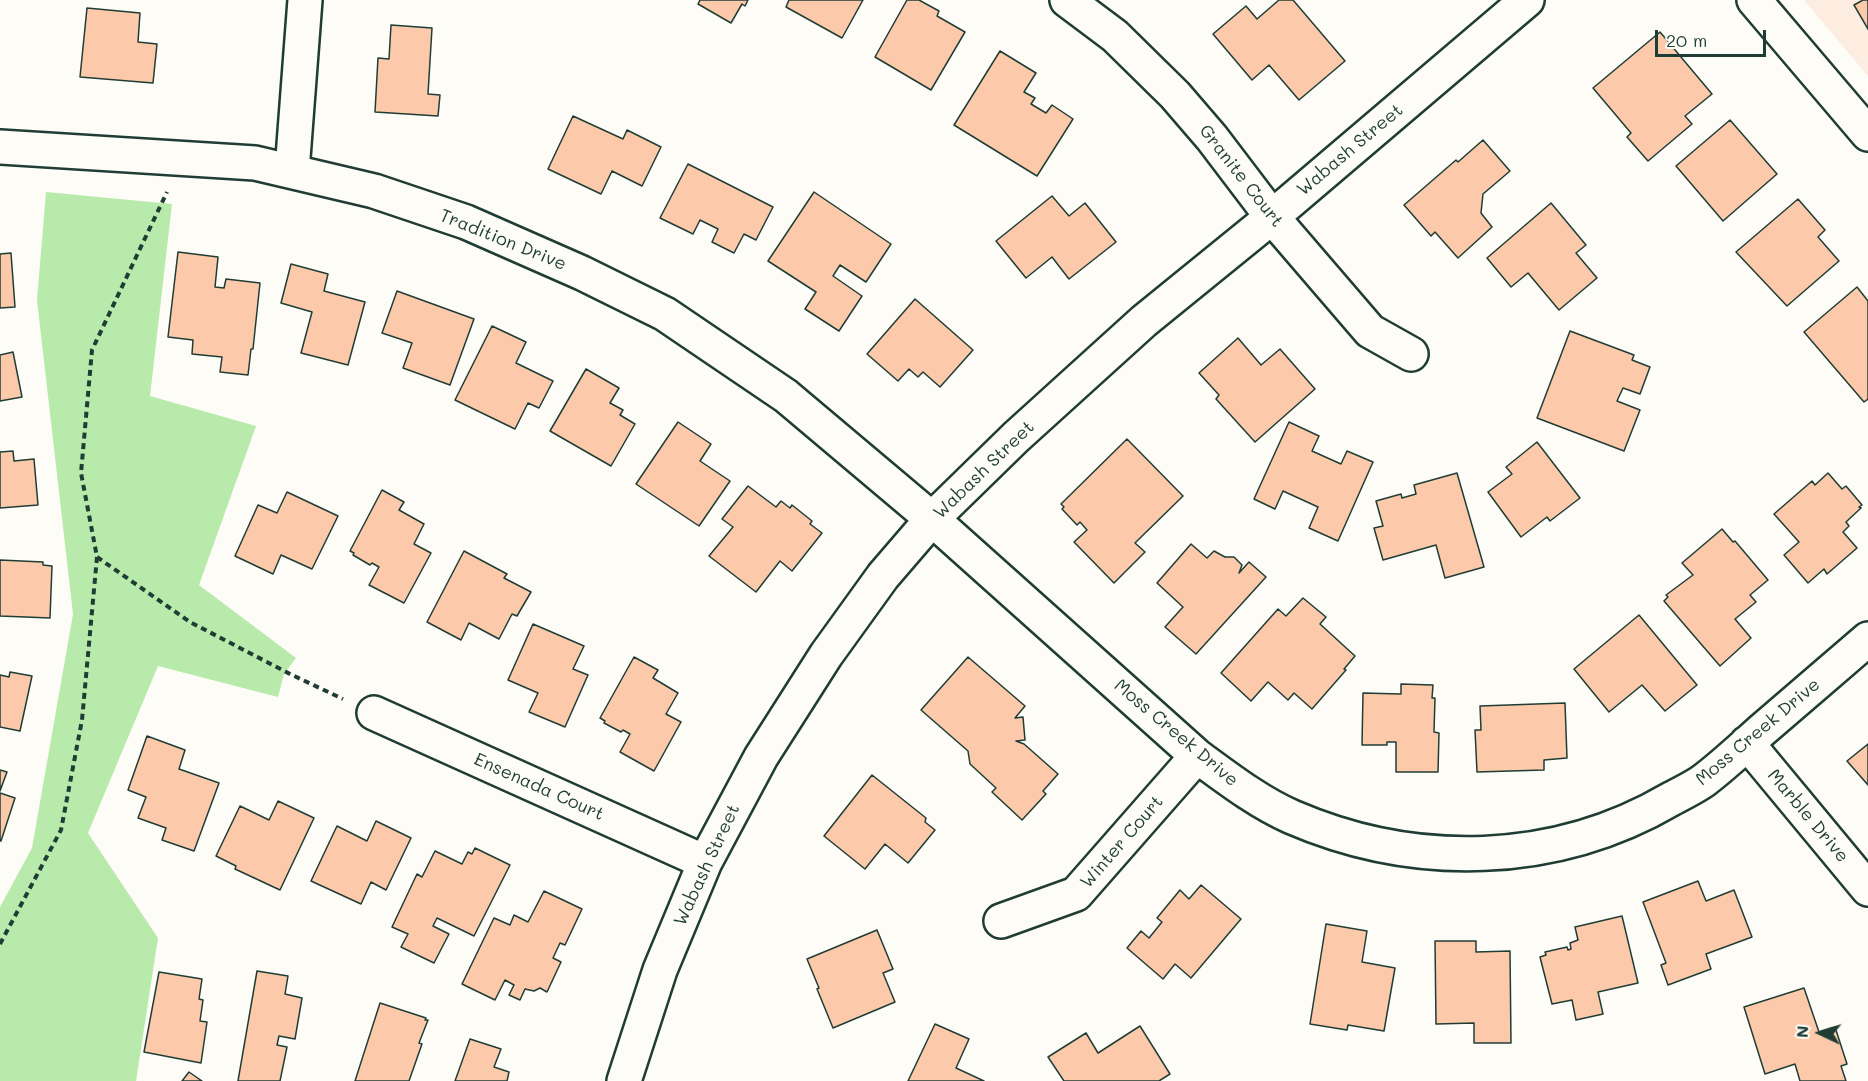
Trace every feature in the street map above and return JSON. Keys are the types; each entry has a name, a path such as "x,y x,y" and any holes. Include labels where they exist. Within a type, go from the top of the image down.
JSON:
{"street":[{"path":"292,171 305,0"},
{"name":"Granite Court","path":"1067,0 1115,36 1175,95 1212,138 1272,217 1370,331 1411,354"},
{"name":"Wabash Street","path":"624,1081 660,970 705,862 761,757 826,655 883,576 932,519 1016,438 1144,321 1272,217 1527,0"},
{"path":"1754,0 1868,134"},
{"name":"Tradition Drive","path":"0,147 255,163 374,191 466,222 582,273 665,314 786,396 932,519"},
{"name":"Moss Creek Drive","path":"932,519 1197,756 1234,784 1291,816 1352,839 1423,853 1466,855 1524,851 1595,835 1642,816 1702,782 1868,639"},
{"name":"Ensenada Court","path":"374,713 705,862"},
{"name":"Marble Drive","path":"1747,743 1868,889"},
{"name":"Winter Court","path":"1001,921 1076,894 1197,756"}],"path":[{"path":"0,944 61,830 82,720 97,557 81,473 92,350 182,158"},
{"path":"97,557 190,622 290,674 374,713"}],"shaded area":[{"path":"1804,0 1868,0 1868,76"}],"green space":[{"path":"46,192 172,204 150,396 256,426 199,585 296,658 284,674 278,697 158,666 88,833 158,938 136,1081 0,1081 0,907 32,848 73,614 37,300"}],"building":[{"path":"700,0 748,0 745,6 742,4 731,23 698,4"},
{"path":"789,0 863,0 842,38 786,7"},
{"path":"907,0 919,0 939,11 937,16 965,32 931,90 875,57"},
{"path":"1279,0 1293,0 1345,61 1299,100 1269,65 1252,80 1213,34 1246,6 1257,19"},
{"path":"1868,0 1868,29 1854,5"},
{"path":"87,8 140,13 138,42 157,44 153,83 80,77"},
{"path":"391,25 432,28 428,94 440,95 438,116 375,112 378,58 389,59"},
{"path":"1660,32 1712,94 1685,116 1692,124 1648,161 1627,137 1631,133 1593,88"},
{"path":"1000,51 1036,73 1024,92 1035,98 1031,104 1046,113 1052,105 1073,119 1037,176 954,125"},
{"path":"573,116 623,139 627,130 661,147 642,186 612,171 601,194 548,169"},
{"path":"1730,120 1777,174 1723,221 1676,166"},
{"path":"1483,140 1510,171 1483,194 1481,213 1492,227 1458,258 1435,232 1431,236 1404,205"},
{"path":"688,164 773,207 756,240 744,234 734,253 712,242 718,229 700,220 693,234 660,218"},
{"path":"814,192 891,244 866,282 840,265 833,276 862,296 839,331 805,309 816,292 768,261"},
{"path":"1052,196 1069,216 1085,203 1116,242 1069,279 1052,257 1026,278 996,241"},
{"path":"1798,199 1825,230 1818,237 1839,261 1787,306 1736,252"},
{"path":"1551,203 1586,245 1576,253 1597,278 1559,310 1528,273 1511,287 1487,258"},
{"path":"178,252 218,257 215,287 224,288 226,279 260,283 248,375 220,372 222,357 192,354 193,340 168,337"},
{"path":"11,253 15,307 0,308 0,254"},
{"path":"291,264 328,274 324,291 365,302 348,365 301,353 312,312 281,303"},
{"path":"1857,287 1868,301 1868,399 1864,402 1804,332"},
{"path":"397,291 474,319 450,385 403,368 412,343 382,333"},
{"path":"915,299 973,350 940,387 923,372 918,377 909,369 898,381 867,354"},
{"path":"492,326 526,342 516,363 553,381 539,408 528,403 515,429 455,400"},
{"path":"1570,331 1634,355 1632,360 1650,367 1640,394 1623,388 1617,401 1640,410 1624,451 1537,418"},
{"path":"1238,338 1261,365 1280,349 1315,389 1255,442 1216,399 1219,395 1199,373"},
{"path":"13,352 22,397 0,401 0,355"},
{"path":"586,369 619,388 610,403 623,410 620,415 635,424 611,466 550,431"},
{"path":"678,422 711,444 700,461 730,481 699,526 636,484"},
{"path":"1289,422 1319,436 1312,451 1341,464 1347,451 1373,462 1338,541 1309,528 1318,507 1283,491 1275,509 1254,499"},
{"path":"1127,439 1183,496 1135,543 1145,552 1114,583 1074,542 1087,530 1080,522 1077,525 1062,509 1064,507 1061,504"},
{"path":"1537,442 1580,498 1550,521 1547,517 1521,537 1488,492 1512,474 1506,467"},
{"path":"13,451 14,461 34,459 38,505 0,508 0,452"},
{"path":"1457,473 1484,567 1445,578 1436,545 1383,560 1374,528 1383,526 1376,501 1401,494 1402,498 1416,494 1414,485"},
{"path":"1828,473 1842,489 1846,486 1862,505 1846,522 1849,526 1843,532 1857,548 1827,574 1824,569 1808,583 1784,555 1799,542 1774,514 1812,481 1815,485"},
{"path":"748,486 776,507 781,501 790,508 792,505 812,521 810,524 822,533 792,571 780,561 756,592 709,556 733,527 722,519"},
{"path":"382,490 404,502 399,510 424,524 414,544 431,553 404,603 369,585 379,567 372,563 370,565 350,551"},
{"path":"287,492 338,516 312,569 281,555 273,574 235,556 258,505 277,513"},
{"path":"1722,529 1768,580 1750,595 1756,602 1735,619 1751,638 1720,666 1664,601 1668,597 1666,595 1693,575 1682,563"},
{"path":"1191,544 1207,558 1214,551 1225,557 1234,557 1242,565 1239,573 1249,562 1266,577 1196,654 1165,627 1183,607 1157,583"},
{"path":"464,551 507,574 504,578 531,592 517,616 512,614 499,639 469,623 461,640 427,622"},
{"path":"0,560 43,562 43,565 52,566 50,618 0,616"},
{"path":"1303,598 1326,617 1320,624 1355,656 1344,669 1346,670 1312,709 1294,693 1288,700 1268,682 1251,701 1221,673 1278,609 1286,616"},
{"path":"1639,615 1697,685 1665,711 1642,685 1609,712 1574,669"},
{"path":"533,624 584,646 573,669 588,675 565,727 529,712 538,693 508,680"},
{"path":"634,657 658,670 653,678 678,693 666,714 681,722 654,771 620,752 630,734 604,723 605,721 600,718"},
{"path":"968,657 1025,706 1015,718 1023,717 1025,740 1016,741 1024,744 1058,774 1043,791 1046,794 1022,820 992,792 996,788 970,764 968,751 921,710"},
{"path":"10,672 32,676 20,731 0,727 0,675 9,677"},
{"path":"1401,684 1433,685 1434,732 1439,733 1438,772 1396,772 1396,742 1387,742 1387,745 1362,745 1363,693 1401,694"},
{"path":"1565,703 1567,758 1544,760 1544,770 1477,772 1475,730 1481,730 1480,706"},
{"path":"147,736 185,750 179,769 219,783 194,851 162,840 166,828 138,818 146,797 128,790"},
{"path":"1868,744 1868,785 1847,761"},
{"path":"0,770 7,772 0,791"},
{"path":"872,775 926,818 925,822 935,830 908,863 885,844 865,869 824,836"},
{"path":"0,793 15,798 1,841 0,841"},
{"path":"278,801 314,818 280,890 235,869 236,866 216,856 240,806 269,820"},
{"path":"376,821 411,838 386,890 371,882 361,904 311,881 337,826 367,841"},
{"path":"475,848 510,865 474,936 437,918 433,926 449,934 434,963 401,947 408,934 392,927 417,874 422,877 435,851 462,864 468,852 472,854"},
{"path":"1698,881 1706,901 1734,890 1752,937 1706,954 1711,969 1668,985 1661,965 1666,963 1643,902"},
{"path":"1201,885 1241,919 1191,978 1175,964 1163,979 1127,948 1141,931 1149,938 1162,922 1157,918 1180,890 1189,899"},
{"path":"544,891 582,909 565,945 560,943 553,958 561,962 547,992 540,988 534,991 525,989 520,1000 509,995 514,985 505,980 495,1000 462,984 494,918 510,925 514,915 528,922"},
{"path":"1622,916 1638,983 1598,992 1603,1014 1576,1020 1572,1000 1552,1004 1540,957 1546,955 1545,952 1567,947 1568,950 1571,949 1570,943 1578,940 1575,927"},
{"path":"1326,924 1367,931 1362,962 1395,968 1384,1031 1348,1025 1347,1030 1310,1024"},
{"path":"877,930 893,969 883,973 895,1002 833,1028 807,959"},
{"path":"1435,941 1476,941 1476,952 1510,951 1511,1043 1474,1043 1474,1023 1436,1024"},
{"path":"257,971 288,976 285,994 302,998 295,1039 279,1036 277,1045 287,1047 280,1081 238,1081"},
{"path":"159,972 202,979 199,999 203,1000 200,1021 207,1022 201,1063 144,1052"},
{"path":"1804,988 1819,1032 1835,1027 1847,1064 1841,1066 1846,1081 1800,1081 1795,1064 1765,1074 1744,1007"},
{"path":"380,1003 428,1020 409,1081 355,1081"},
{"path":"935,1024 969,1039 956,1068 984,1081 908,1081"},
{"path":"1140,1026 1170,1074 1159,1081 1064,1081 1048,1057 1086,1033 1098,1053"},
{"path":"470,1039 501,1049 494,1067 509,1072 507,1081 455,1081"},
{"path":"189,1072 202,1081 182,1081"}]}
